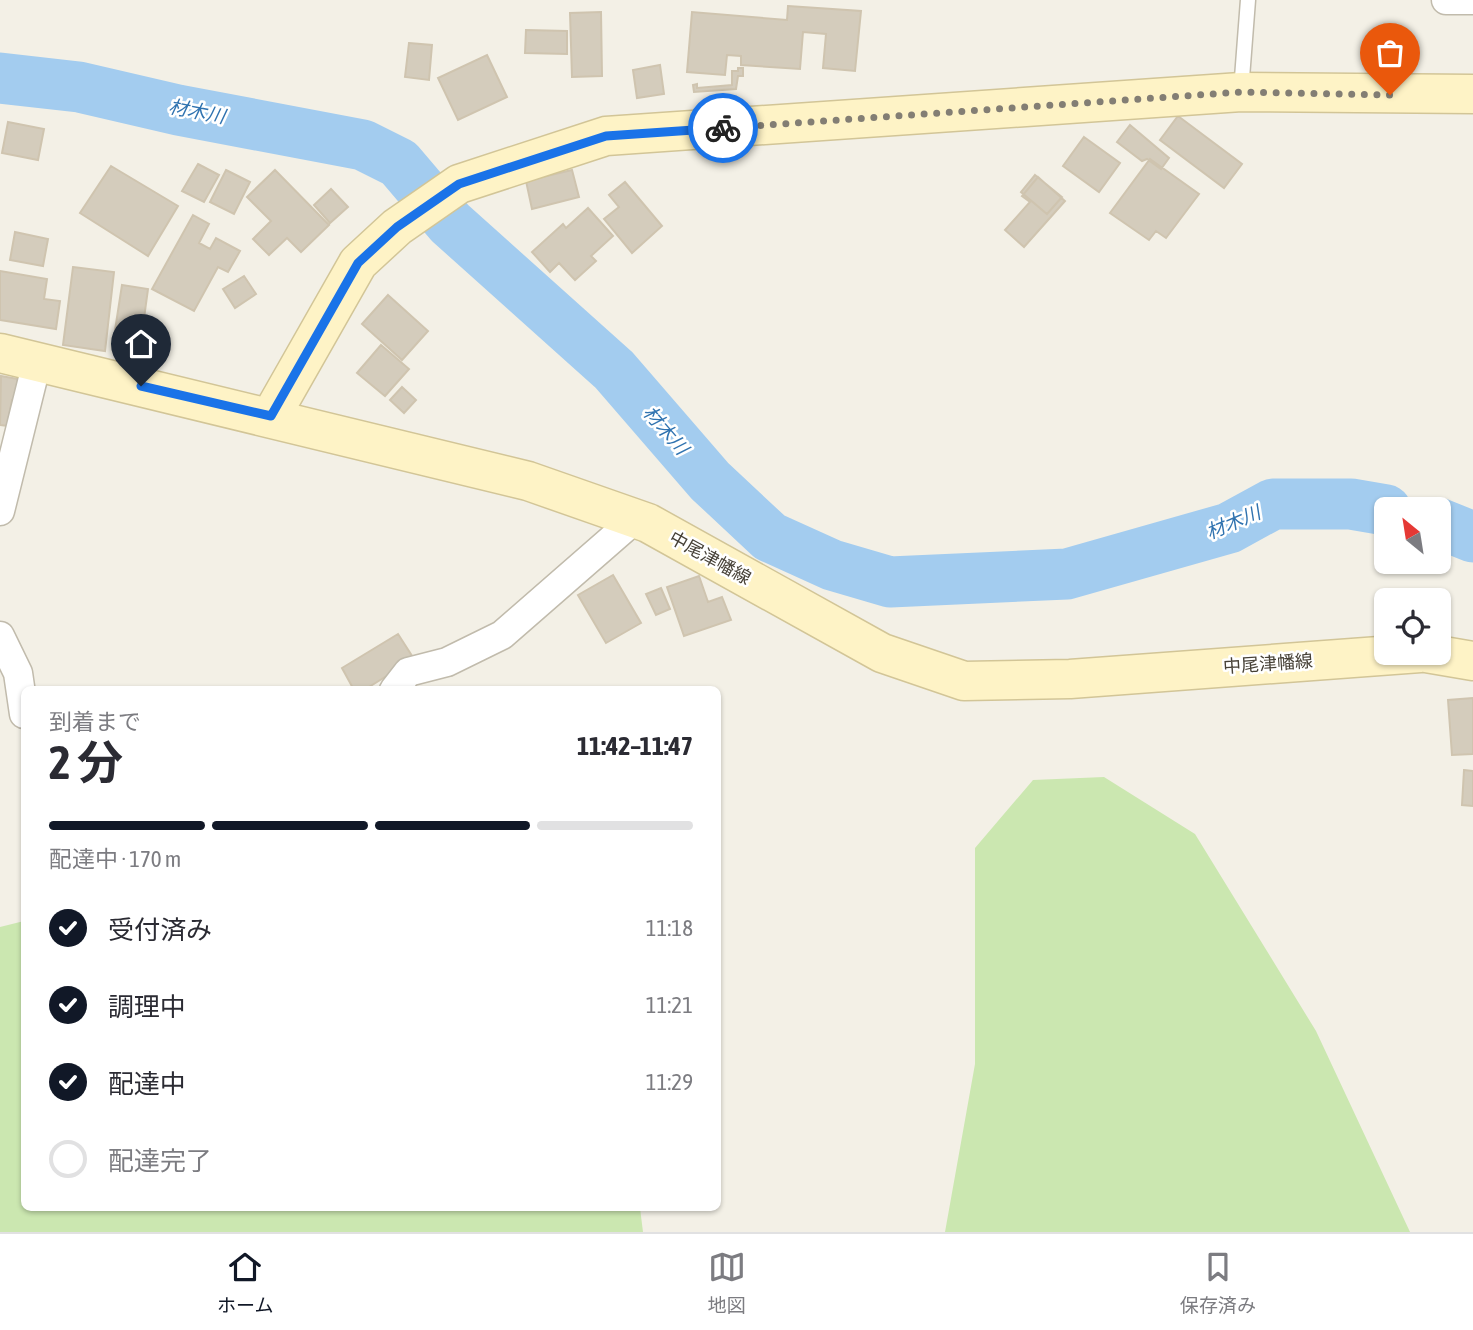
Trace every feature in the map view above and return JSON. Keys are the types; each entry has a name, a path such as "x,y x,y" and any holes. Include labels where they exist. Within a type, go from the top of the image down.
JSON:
{"main road":[{"path":"271,416 358,263 397,227 459,184 606,136 1241,92 1473,94"},
{"name":"中尾津幡線","path":"0,353 271,416 528,481 635,519 882,653 964,681 1070,679 1374,657"},
{"name":"中尾津幡線","path":"1451,657 1473,661"}],"street":[{"path":"1446,0 1473,0"},
{"path":"0,512 37,362"},
{"path":"397,686 408,672 447,662 502,635 635,519"},
{"path":"0,636 18,673 21,694"}],"lane":[{"path":"1241,92 1248,0"}],"green space":[{"path":"1104,777 1195,834 1316,1031 1410,1232 945,1232 975,1064 975,848 1033,780"},
{"path":"21,922 21,1211 640,1211 643,1232 0,1232 0,927"}],"building":[{"path":"788,6 861,11 855,71 823,68 826,34 803,32 800,69 741,65 741,56 727,55 725,75 687,72 692,12 787,20"},
{"path":"601,12 602,76 572,77 570,13"},
{"path":"526,30 567,31 567,54 525,53"},
{"path":"409,43 432,45 429,80 405,77"},
{"path":"487,55 507,97 458,120 438,78"},
{"path":"660,65 664,94 637,98 633,70"},
{"path":"738,68 743,68 743,76 738,76 736,89 694,92 693,85 697,84 697,88 732,85 732,71 738,71"},
{"path":"1178,116 1242,164 1224,188 1160,140"},
{"path":"8,122 44,129 38,160 2,153"},
{"path":"1130,125 1169,158 1161,169 1147,159 1142,161 1117,142"},
{"path":"1084,137 1120,163 1099,192 1063,166"},
{"path":"1150,159 1199,194 1166,238 1156,231 1149,240 1110,213"},
{"path":"198,164 219,175 204,202 182,191"},
{"path":"111,166 178,206 148,256 80,213"},
{"path":"226,170 250,182 234,214 210,202"},
{"path":"275,170 329,225 301,252 287,238 269,255 253,239 271,221 247,197"},
{"path":"572,170 579,197 532,209 526,181"},
{"path":"1035,175 1062,197 1047,214 1021,192"},
{"path":"1038,177 1065,201 1024,247 1005,230 1030,202 1022,196"},
{"path":"625,182 662,226 632,253 604,219 619,207 609,195"},
{"path":"331,189 348,207 330,223 314,205"},
{"path":"588,208 613,236 591,256 596,261 575,280 559,263 550,272 532,252 563,224 566,228"},
{"path":"193,215 209,224 199,243 210,249 216,238 240,251 228,272 218,267 194,311 152,289"},
{"path":"15,232 48,239 43,266 10,260"},
{"path":"73,267 114,272 105,351 63,345"},
{"path":"0,271 47,279 44,299 60,301 56,329 0,320"},
{"path":"244,276 256,294 235,308 223,289"},
{"path":"122,285 148,289 142,333 115,330"},
{"path":"388,295 428,331 402,360 362,324"},
{"path":"381,345 409,369 385,396 357,373"},
{"path":"1,376 18,379 7,426 0,425"},
{"path":"402,387 416,400 404,413 390,400"},
{"path":"613,575 641,623 606,643 578,595"},
{"path":"699,576 708,602 722,597 731,620 684,636 667,587"},
{"path":"661,588 670,609 656,615 646,594"},
{"path":"398,634 414,659 370,686 352,686 342,668"},
{"path":"1473,698 1473,754 1452,755 1448,700"},
{"path":"1464,770 1473,771 1473,806 1462,805"}],"waterway":[{"name":"材木川","path":"0,78 79,87 178,110 363,145 399,163 450,223 614,370 710,481 770,537 832,565 890,582 1067,574 1229,528 1273,504 1351,504 1374,508"},
{"name":"材木川","path":"1451,528 1473,537"}],"way so far":[{"path":"723,128 1241,92 1390,95"}],"route":[{"path":"141,386 271,416 358,263 397,227 459,184 606,136 723,128"}]}
